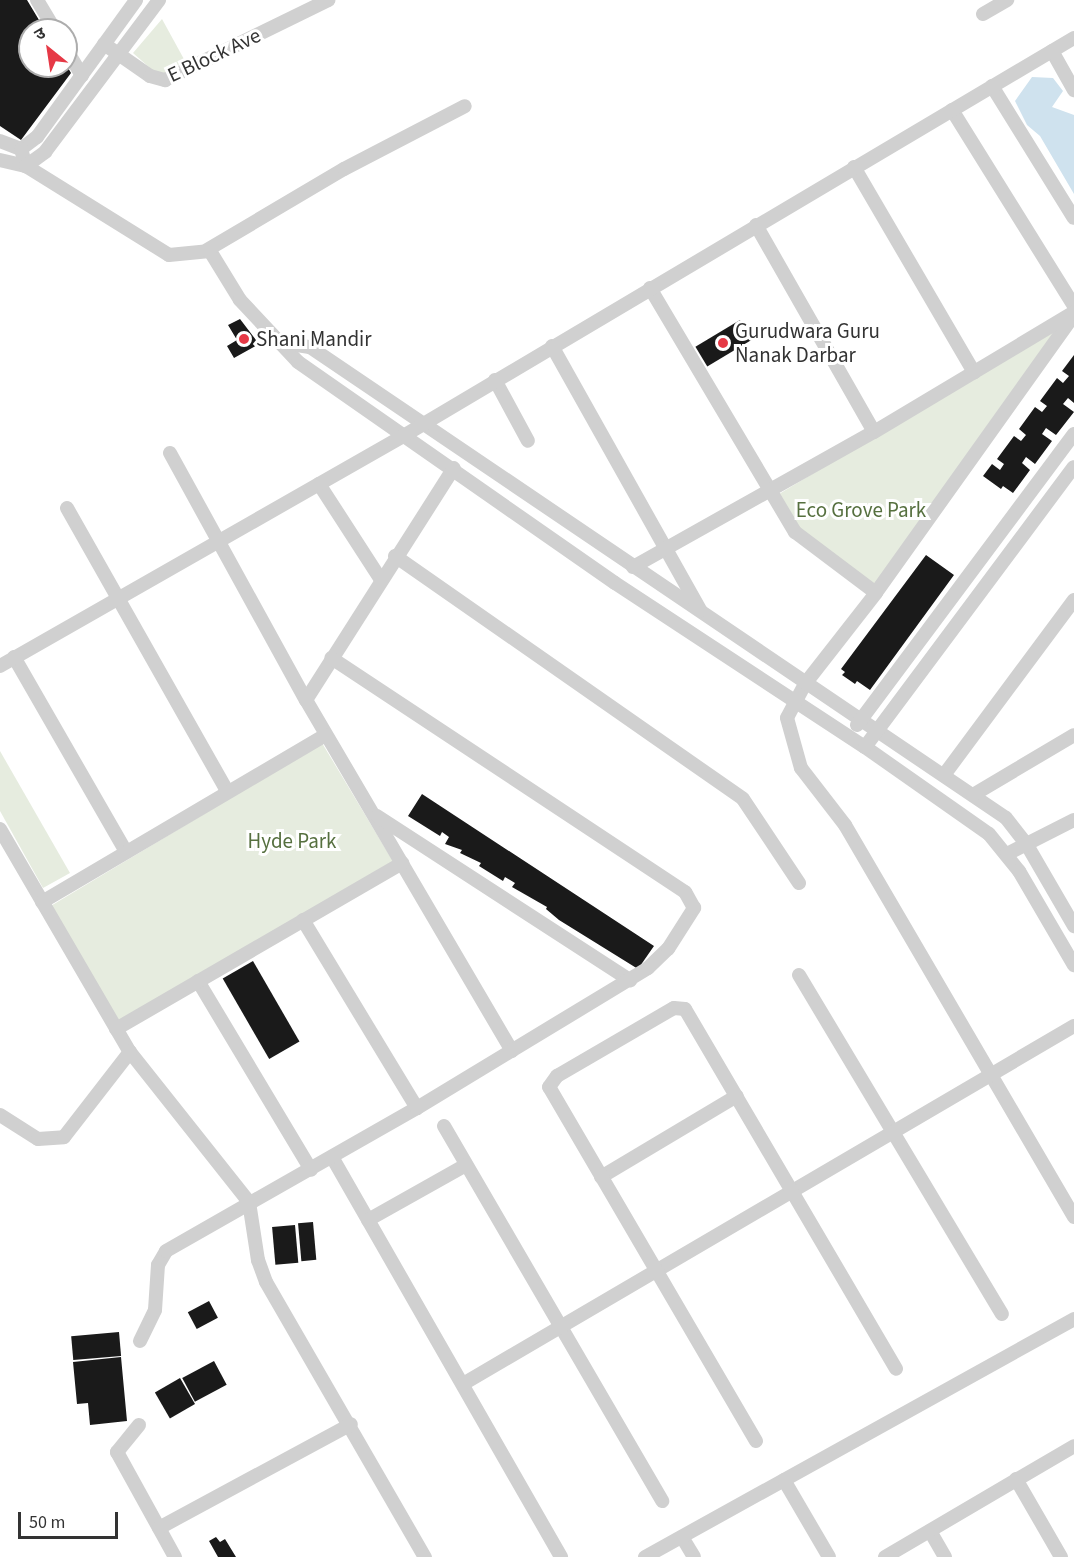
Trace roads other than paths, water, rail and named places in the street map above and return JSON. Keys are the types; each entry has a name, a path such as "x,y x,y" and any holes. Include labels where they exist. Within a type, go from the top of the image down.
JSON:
{"street":[{"path":"37,0 48,18"},
{"path":"21,149 37,137 136,0"},
{"path":"26,166 45,152 159,0"},
{"name":"E Block Ave","path":"104,44 150,76 165,80 327,0"},
{"path":"983,14 1007,0"},
{"path":"0,666 119,596 405,435 1074,38"},
{"path":"1052,51 1074,90"},
{"path":"78,69 82,76"},
{"path":"992,86 1074,218"},
{"path":"0,160 26,166 169,255 207,250 345,168 465,106"},
{"path":"952,110 1074,306"},
{"path":"0,141 21,149"},
{"path":"21,149 26,166"},
{"path":"854,167 974,372"},
{"path":"756,225 874,432"},
{"path":"207,250 215,257 240,300 284,344 293,358 454,468 615,583 865,747 989,834 1006,854 1074,965"},
{"path":"650,288 801,540 876,593"},
{"path":"633,567 874,432 1074,313"},
{"path":"1074,313 876,593 805,684 794,702 788,724 801,768 845,825 1074,1217"},
{"path":"284,344 310,348 1006,818 1027,844 1074,926"},
{"path":"552,346 701,612"},
{"path":"495,380 528,441"},
{"path":"849,737 860,719 1074,434"},
{"path":"170,453 326,735 512,1051"},
{"path":"865,747 1074,467"},
{"path":"306,700 395,556 454,468"},
{"path":"319,483 381,580"},
{"path":"67,508 119,596 228,792"},
{"path":"395,556 743,799 799,883"},
{"path":"944,775 1074,600"},
{"path":"14,657 126,852"},
{"path":"140,1341 155,1310 161,1257 249,1202 332,1158 630,980 668,949 692,914 691,897 332,658"},
{"path":"42,902 326,735"},
{"path":"973,795 1074,735"},
{"path":"373,814 630,980"},
{"path":"1006,854 1074,820"},
{"path":"0,829 130,1052 249,1202 262,1272 351,1425 422,1556"},
{"path":"116,1029 402,863"},
{"path":"303,920 417,1108"},
{"path":"799,975 1002,1314"},
{"path":"198,981 310,1170"},
{"path":"756,1441 551,1093 549,1083 557,1076 682,1006 793,1190 896,1369"},
{"path":"463,1384 1074,1026"},
{"path":"0,1115 38,1139 64,1137 130,1052"},
{"path":"601,1177 737,1096"},
{"path":"444,1126 662,1501"},
{"path":"332,1158 561,1557"},
{"path":"368,1221 466,1165"},
{"path":"645,1557 1074,1319"},
{"path":"139,1425 117,1452 175,1557"},
{"path":"159,1528 351,1425"},
{"path":"885,1557 1074,1446"},
{"path":"1016,1479 1061,1557"},
{"path":"784,1480 829,1557"},
{"path":"930,1531 945,1557"},
{"path":"682,1537 694,1557"}],"water":[{"path":"1032,77 1053,78 1063,91 1052,107 1074,115 1074,194 1040,136 1027,125 1015,101"}],"place":[{"name":"Shani Mandir","path":"244,339"},
{"name":"Gurudwara Guru Nanak Darbar","path":"723,343"}],"park label":[{"name":"Eco Grove Park","path":"861,510"},
{"name":"Hyde Park","path":"292,841"}]}
